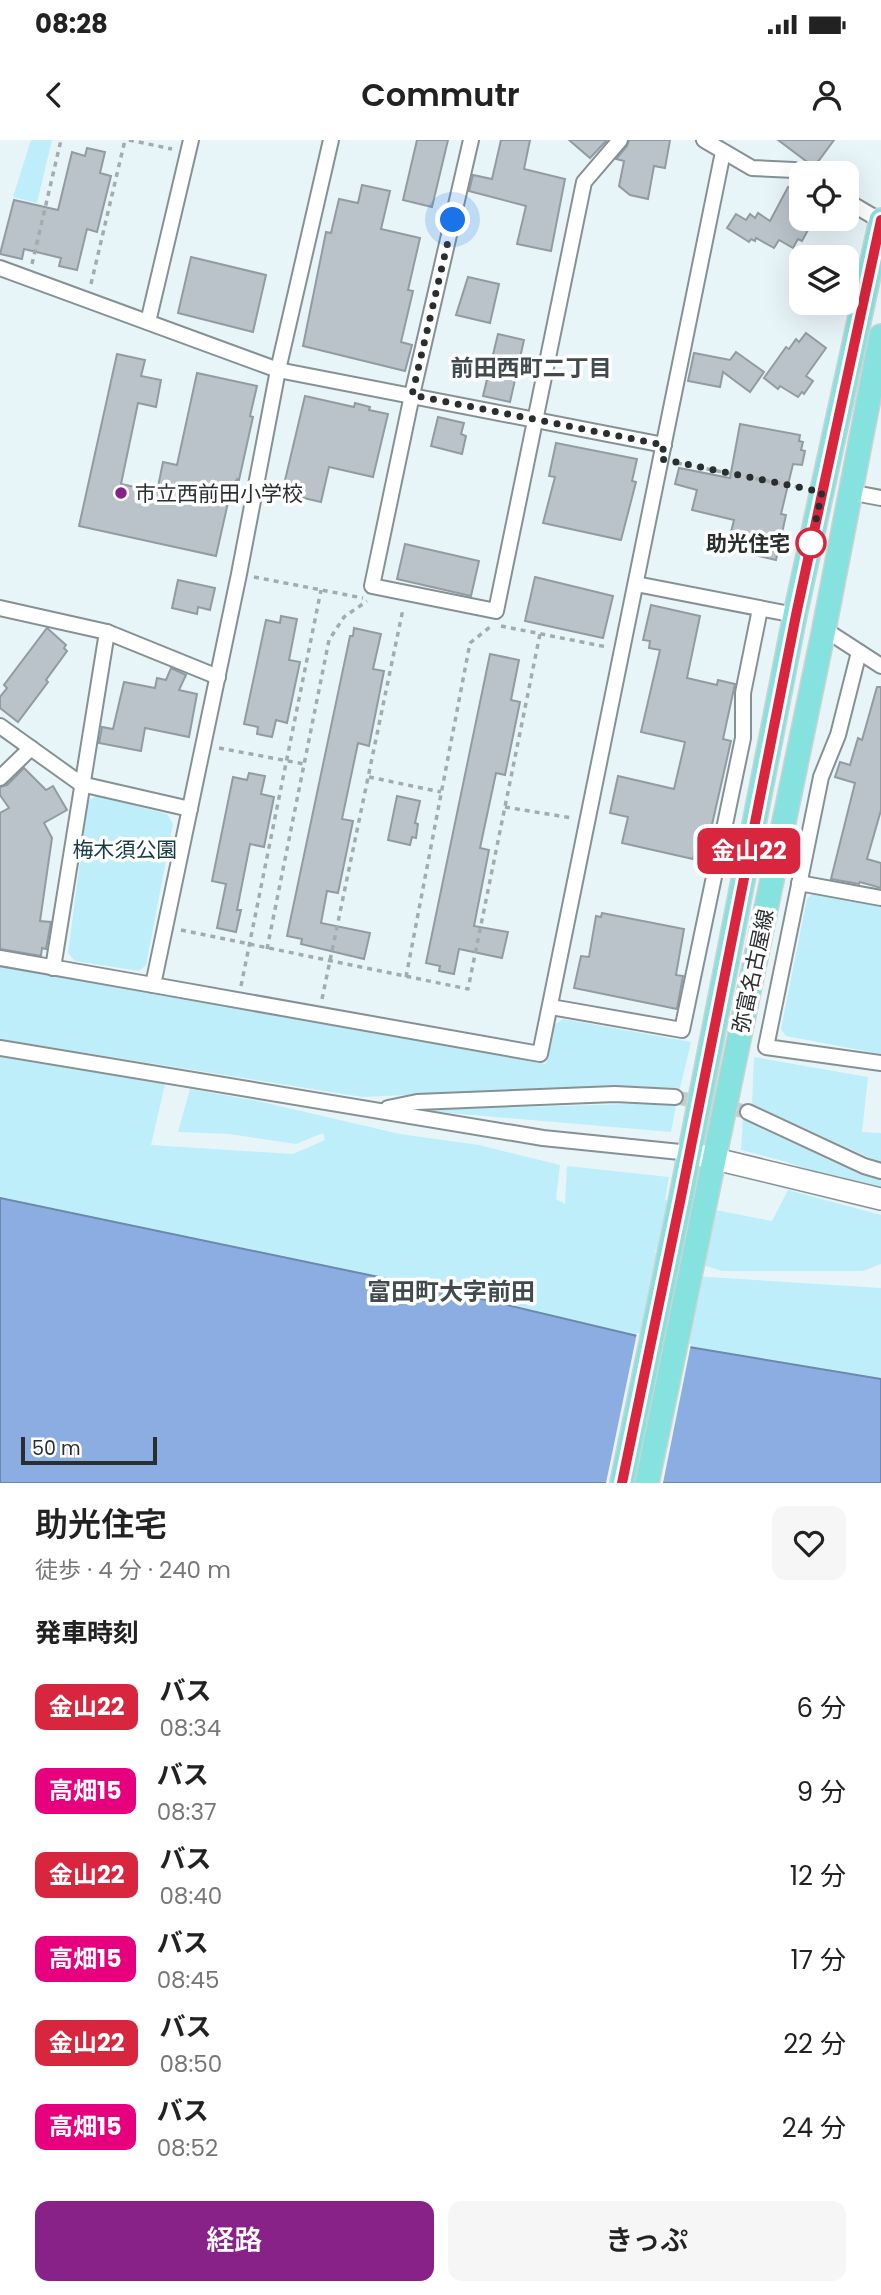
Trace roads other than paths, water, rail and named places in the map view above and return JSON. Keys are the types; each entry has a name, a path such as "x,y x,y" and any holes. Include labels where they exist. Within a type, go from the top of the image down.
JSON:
{"main road":[{"name":"弥富名古屋線","path":"622,1483 796,615 881,220"},
{"name":"弥富名古屋線","path":"646,1483 824,629 881,336"}],"street":[{"path":"153,985 218,677 278,370 331,140"},
{"path":"471,140 412,395 372,586 496,611 584,182 620,140"},
{"path":"704,140 752,168 789,170"},
{"path":"148,322 189,146"},
{"path":"0,958 540,1054 723,152"},
{"path":"859,208 881,220"},
{"path":"0,268 278,370 535,420 663,452"},
{"path":"849,492 881,498"},
{"path":"636,584 796,615"},
{"path":"0,608 107,632 218,677"},
{"path":"551,1007 682,1030 743,738 743,693 760,608"},
{"path":"824,629 881,666"},
{"path":"53,968 107,632"},
{"path":"859,652 838,735 821,778 766,1047 881,1063"},
{"path":"0,726 81,784 190,810"},
{"path":"0,778 31,748"},
{"path":"799,883 881,898"},
{"path":"0,1048 543,1138 690,1153 881,1199"},
{"path":"380,1110 418,1102 457,1100 615,1094 675,1097"},
{"path":"748,1112 864,1166 881,1171"}],"water":[{"path":"0,1198 465,1295 671,1344 881,1379 881,1483 0,1483"}],"tunnel":[{"path":"675,1097 748,1112"}],"place":[{"name":"市立西前田小学校","path":"121,493"},
{"name":"助光住宅","path":"811,543"}],"district":[{"name":"前田西町二丁目","path":"531,368"},
{"name":"富田町大字前田","path":"451,1291"}],"park label":[{"name":"梅木須公園","path":"125,849"}]}
